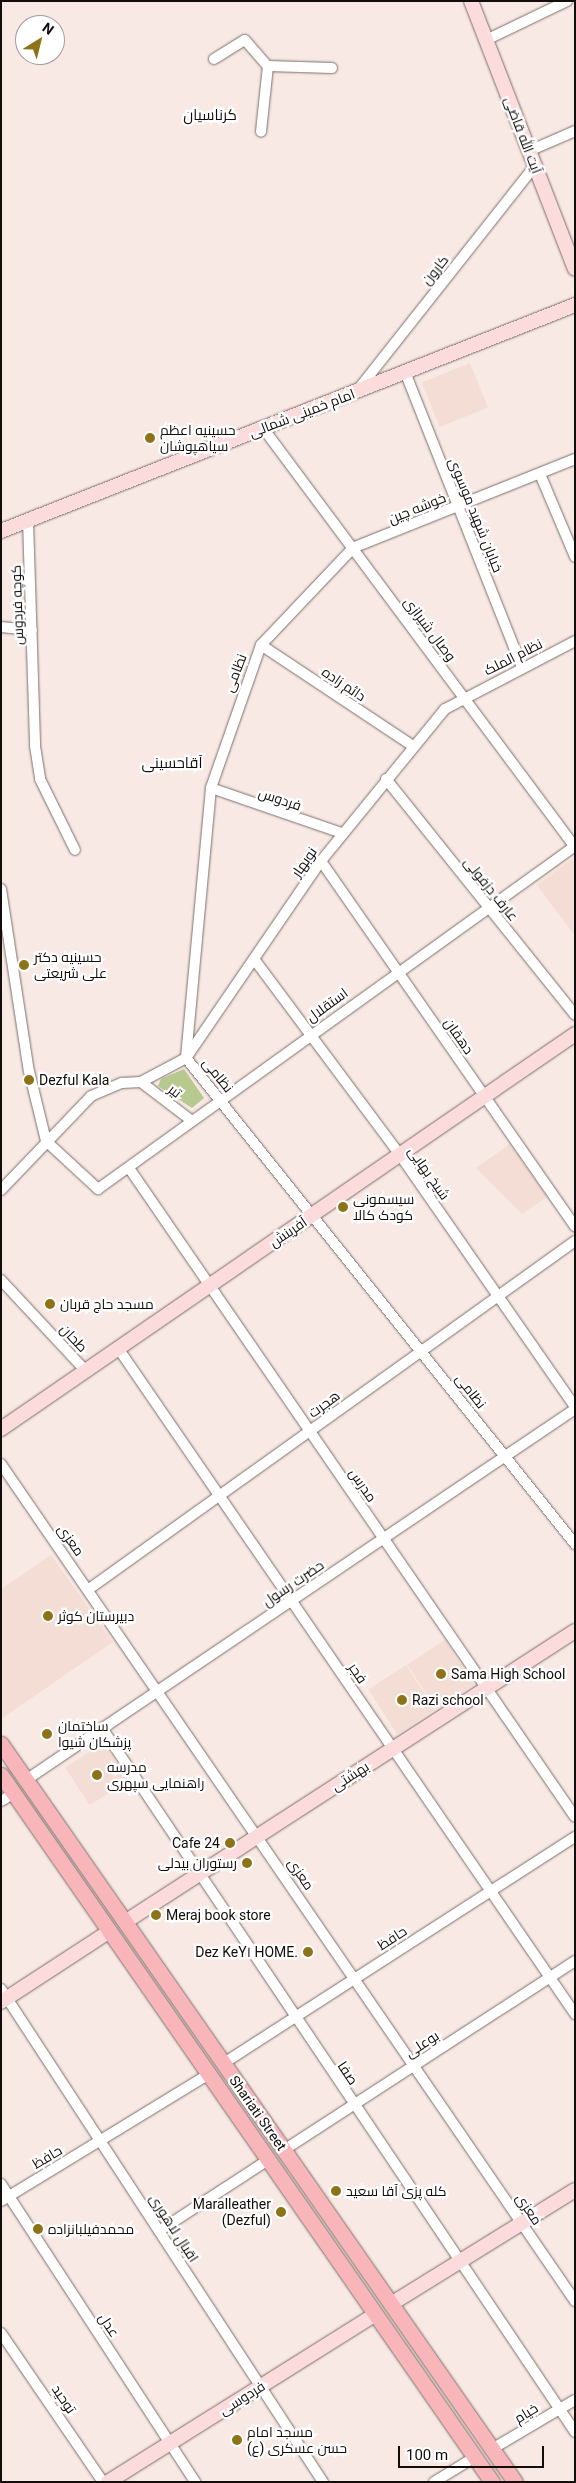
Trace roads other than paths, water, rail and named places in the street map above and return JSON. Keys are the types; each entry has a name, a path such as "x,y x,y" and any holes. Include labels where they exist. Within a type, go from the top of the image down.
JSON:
{"main road":[{"name":"آیت الله قاضی","path":"471,1 575,269"},
{"name":"امام خمینی شمالی","path":"1,531 575,305"},
{"name":"آفرینش","path":"1,1429 575,1034"},
{"name":"بهشتی","path":"125,1922 575,1631"},
{"name":"Shariati Street","path":"1,1744 515,2482"},
{"name":"Shariati Street","path":"1,1775 7,1797 110,1931 492,2482"},
{"path":"3,1996 110,1931"},
{"path":"376,2314 575,2190"},
{"name":"فردوسی","path":"108,2482 376,2314"}],"street":[{"path":"486,40 567,1"},
{"path":"214,59 245,40 268,66 332,68"},
{"path":"261,132 268,66"},
{"path":"529,151 575,131"},
{"name":"کارون","path":"356,391 535,166"},
{"name":"خیابان شهید موسوی","path":"405,372 522,668"},
{"name":"وصال شیرازی","path":"263,428 575,846"},
{"name":"خوشه چین","path":"353,548 575,459"},
{"path":"540,474 575,558"},
{"name":"کوچه فردوس","path":"28,520 34,688 40,779 75,850"},
{"name":"نظامی","path":"353,548 261,645 211,788 186,1058 313,1214 575,1544"},
{"path":"1,627 32,630"},
{"name":"نظام الملک","path":"464,698 575,641"},
{"name":"دائم زاده","path":"261,645 412,746"},
{"name":"نوبهار","path":"186,1058 342,833 412,746 445,709 464,698"},
{"name":"عارف دزفولی","path":"386,779 575,1015"},
{"name":"فردوس","path":"211,788 342,833"},
{"name":"استقلال","path":"46,1141 98,1189 487,906 575,846"},
{"name":"دهقان","path":"321,861 575,1226"},
{"path":"1,889 29,1071 46,1141"},
{"name":"شیخ بهایی","path":"254,959 400,1155 575,1408"},
{"path":"1,1190 91,1096 122,1083 141,1082 186,1058"},
{"name":"تیر","path":"141,1082 192,1121"},
{"name":"مدرس","path":"129,1168 575,1817"},
{"name":"هجرت","path":"89,1589 575,1241"},
{"name":"طحان","path":"1,1280 86,1371"},
{"name":"فجر","path":"118,1348 575,2014"},
{"name":"حضرت رسول","path":"26,1780 575,1408"},
{"name":"معزی","path":"1,1464 159,1690 575,2301"},
{"name":"صفا","path":"102,1728 294,2018 575,2432"},
{"name":"حافظ","path":"224,2063 575,1837"},
{"name":"بوعلی","path":"284,2150 575,1961"},
{"name":"اقبال لاهوری","path":"3,1996 100,2140 323,2482"},
{"name":"حافظ","path":"5,2198 209,2074"},
{"path":"159,2230 268,2160"},
{"name":"عدل","path":"1,2184 5,2198 194,2482"},
{"name":"توحید","path":"1,2333 103,2482"},
{"name":"خیام","path":"492,2449 575,2400"},
{"path":"434,2482 474,2457"}],"place":[{"name":"حسینیه اعظم سیاهپوشان","path":"150,438"},
{"name":"حسینیه دکتر علی شریعتی","path":"24,965"},
{"name":"Dezful Kala","path":"29,1080"},
{"name":"سیسمونی کودک کالا","path":"343,1207"},
{"name":"مسجد حاج قربان","path":"50,1304"},
{"name":"دبیرستان کوثر","path":"48,1616"},
{"name":"Sama High School","path":"441,1674"},
{"name":"Razi school","path":"402,1700"},
{"name":"ساختمان پزشکان شیوا","path":"47,1734"},
{"name":"مدرسه راهنمایی سپهری","path":"97,1775"},
{"name":"Cafe 24","path":"230,1843"},
{"name":"رستوران بیدلی","path":"247,1863"},
{"name":"Meraj book store","path":"156,1915"},
{"name":"Dez KeY۱ HOME.","path":"308,1952"},
{"name":"کله پزی آقا سعید","path":"336,2191"},
{"name":"Maralleather (Dezful)","path":"281,2212"},
{"name":"محمدفيلبانزاده","path":"38,2229"},
{"name":"مسجد امام حسن عسکری (ع)","path":"237,2440"}],"district":[{"name":"کرناسیان","path":"210,116"},
{"name":"آقاحسینی","path":"172,764"}]}
